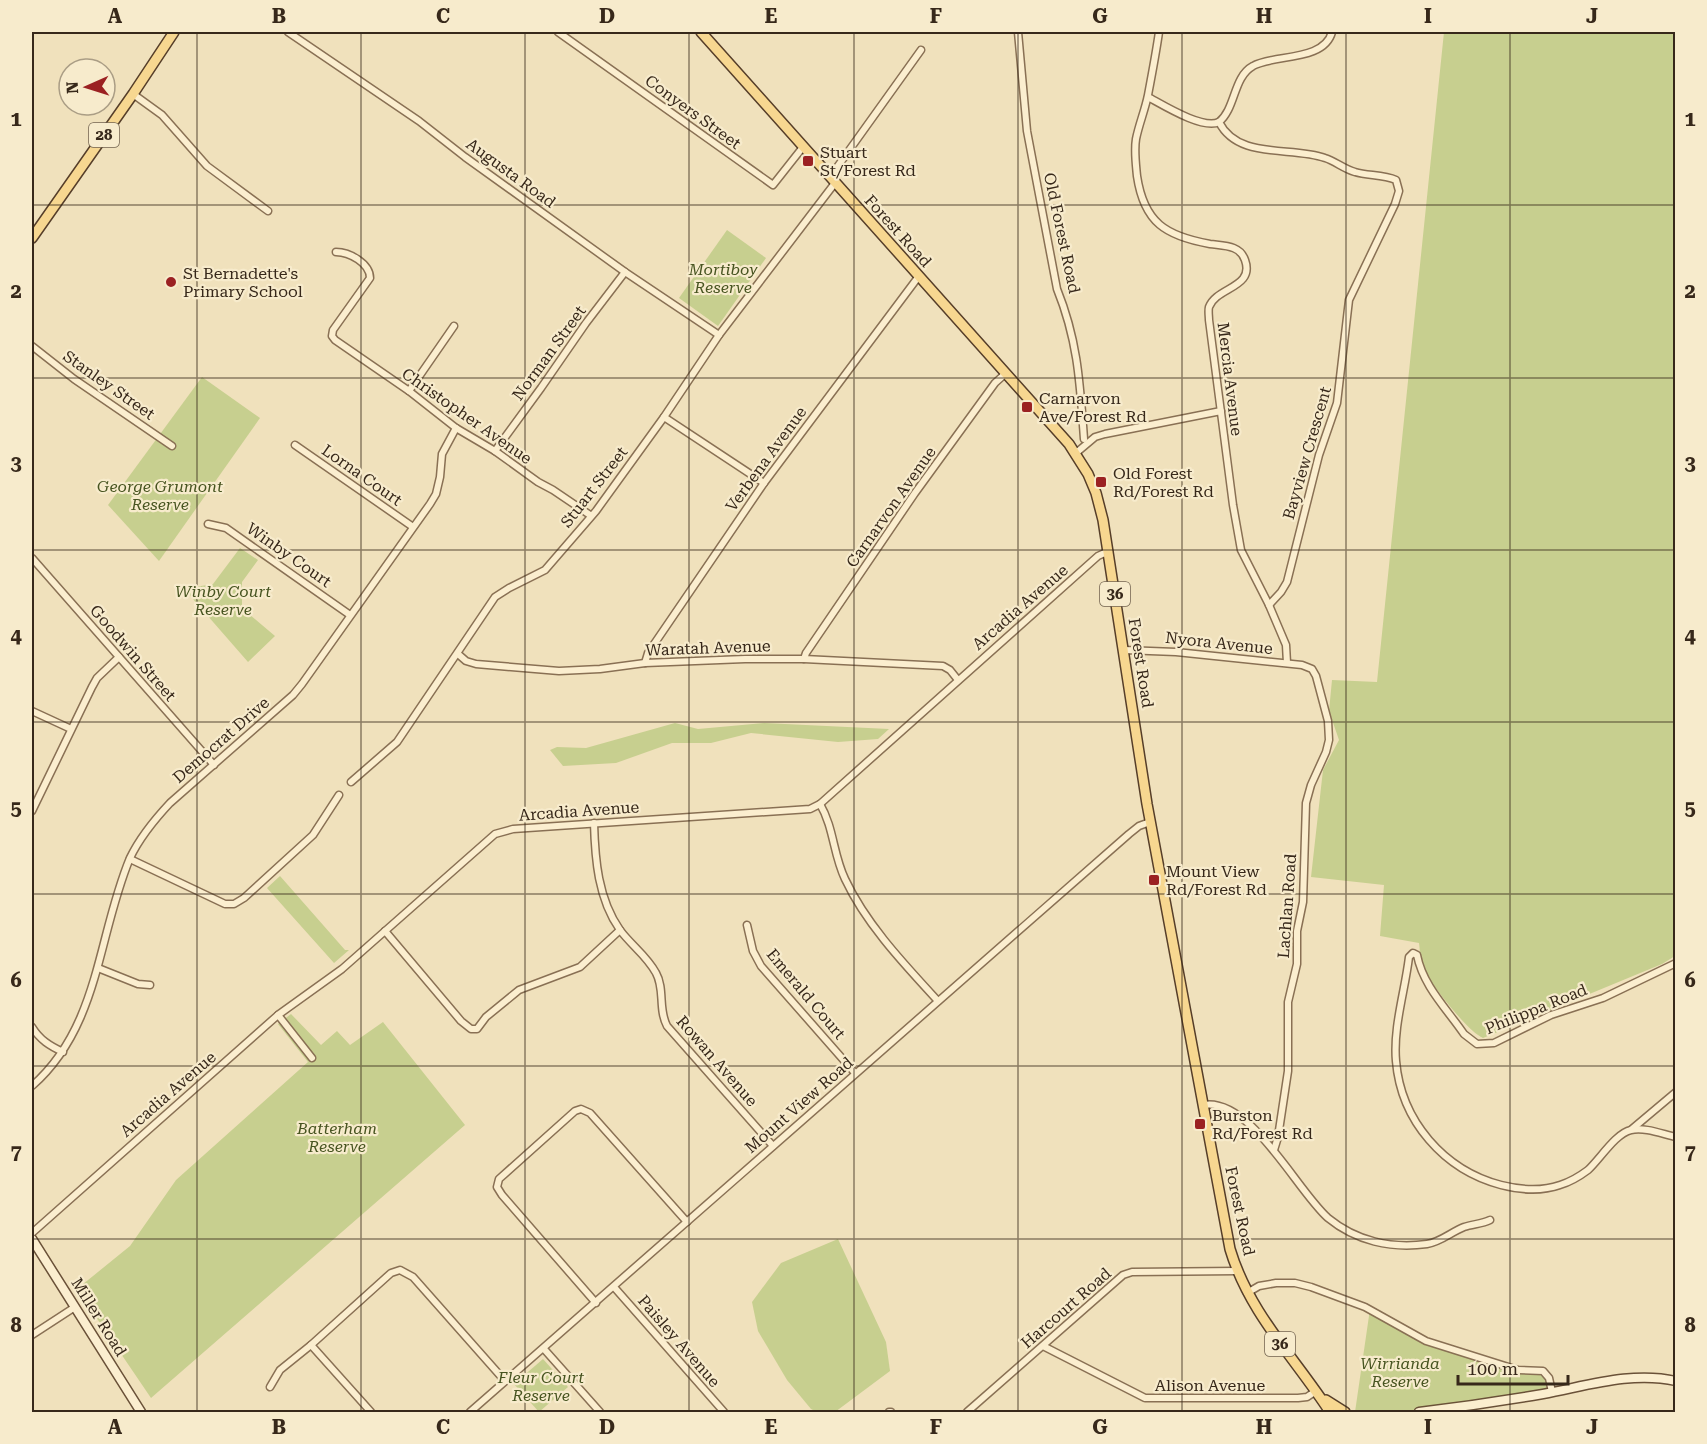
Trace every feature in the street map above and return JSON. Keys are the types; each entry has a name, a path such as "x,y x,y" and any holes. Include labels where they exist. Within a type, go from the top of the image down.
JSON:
{"main road":[{"name":"28","path":"32,238 174,32"},
{"name":"Forest Road","path":"701,32 1069,444 1096,493 1109,551 1150,822 1230,1249 1247,1293 1273,1334 1330,1413"},
{"name":"Miller Road","path":"32,1239 141,1413"},
{"path":"1419,1413 1470,1409 1633,1377 1676,1381"},
{"name":"Forest Road","path":"1317,1392 1345,1413"}],"street":[{"name":"Augusta Road","path":"288,32 419,121 465,157 625,272 719,335"},
{"name":"Conyers Street","path":"558,32 774,185 803,147"},
{"name":"Old Forest Road","path":"1018,32 1027,131 1057,289 1065,311 1080,372 1084,440"},
{"name":"Mercia Avenue","path":"1159,32 1148,97 1135,142 1143,205 1152,218 1172,233 1210,244 1231,246 1240,252 1245,261 1247,273 1241,282 1212,301 1208,309 1241,550 1269,604 1286,645 1287,663"},
{"path":"1148,97 1191,118 1215,124 1226,114 1242,77 1250,67 1309,52 1324,45 1332,32"},
{"name":"Stuart Street","path":"351,782 397,742 495,597 545,570 590,515 596,511 664,417 719,335 832,180 921,50"},
{"path":"133,94 162,115 207,166 268,211"},
{"name":"Bayview Crescent","path":"1219,122 1227,136 1239,142 1260,149 1281,150 1325,158 1354,172 1388,177 1396,180 1399,191 1374,251 1349,300 1337,403 1319,455 1287,582 1269,604"},
{"name":"Christopher Avenue","path":"336,252 343,252 367,266 370,278 333,330 332,336 335,340 409,391 456,428 495,451 590,515"},
{"name":"Norman Street","path":"495,451 542,388 586,322 625,272"},
{"name":"Verbena Avenue","path":"645,663 648,653 764,483 919,276"},
{"path":"409,391 454,326"},
{"name":"Stanley Street","path":"32,346 74,379 172,446"},
{"name":"Carnarvon Avenue","path":"804,659 915,493 995,383 1005,374"},
{"path":"1069,444 1155,423 1221,411"},
{"path":"664,417 764,483"},
{"name":"Democrat Drive","path":"32,1086 63,1052 79,1024 130,859 139,842 159,814 293,695 436,494 442,454 456,428"},
{"path":"1076,453 1095,437"},
{"name":"Lorna Court","path":"295,445 413,527"},
{"name":"Winby Court","path":"208,524 226,528 350,615"},
{"name":"Arcadia Avenue","path":"32,1233 278,1015 331,977 495,834 513,829 810,809 820,804 1098,556 1109,551"},
{"name":"Goodwin Street","path":"32,558 214,765"},
{"name":"Nyora Avenue","path":"1124,650 1176,652 1287,663 1305,665 1312,669"},
{"name":"Waratah Avenue","path":"458,654 466,661 476,664 559,671 600,669 645,663 745,659 804,659 943,666 950,670 958,680"},
{"path":"32,811 97,678 119,657"},
{"name":"Lachlan Road","path":"1274,1150 1288,1071 1288,1002 1297,964 1296,931 1303,902 1306,803 1329,740 1328,722 1316,675 1312,669"},
{"path":"32,711 71,729"},
{"path":"130,859 225,904 234,904 244,898 305,844 321,825 339,795"},
{"path":"820,804 828,818 834,851 845,879 872,924 938,1001"},
{"name":"Mount View Road","path":"470,1413 1129,834 1139,826 1150,822"},
{"name":"Rowan Avenue","path":"594,823 598,878 620,930 655,972 660,987 663,1017 668,1026 773,1146"},
{"name":"Emerald Court","path":"747,925 753,951 761,966 855,1073"},
{"path":"385,931 461,1021 471,1029 477,1029 486,1017 519,990 580,967 620,930"},
{"name":"Philippa Road","path":"1632,1130 1619,1135 1587,1170 1576,1178 1541,1190 1522,1189 1494,1183 1450,1161 1417,1124 1406,1103 1399,1080 1396,1038 1409,957 1413,953 1418,955 1420,969 1429,985 1464,1034 1472,1041 1482,1045 1500,1041 1566,1009 1603,998 1676,963"},
{"path":"98,968 138,984 150,985"},
{"path":"278,1015 312,1058"},
{"path":"32,1027 37,1036 63,1052"},
{"path":"1632,1130 1676,1092"},
{"path":"1203,1105 1216,1104 1232,1110 1274,1150 1326,1216 1376,1243 1394,1246 1427,1244 1436,1242 1465,1227 1490,1220"},
{"path":"596,1303 501,1195 497,1187 499,1179 581,1109 590,1113 687,1222"},
{"path":"1632,1130 1676,1137"},
{"path":"270,1387 280,1370 391,1273 400,1270 413,1277 505,1382"},
{"name":"Harcourt Road","path":"968,1413 1128,1273 1238,1272"},
{"path":"1247,1293 1264,1284 1282,1282 1300,1284 1332,1293 1370,1309 1426,1341 1521,1371 1543,1371 1549,1378 1552,1392"},
{"name":"Paisley Avenue","path":"614,1287 724,1413"},
{"path":"32,1335 75,1307"},
{"path":"311,1345 371,1413"},
{"name":"Alison Avenue","path":"1042,1346 1145,1398 1298,1398 1317,1392"},
{"path":"544,1349 600,1413"}],"green space":[{"path":"1444,32 1675,32 1675,956 1662,964 1483,1038 1459,1017 1432,983 1422,966 1419,943 1380,936 1384,885 1311,877 1323,770 1339,740 1329,711 1332,680 1377,682"},
{"name":"Mortiboy Reserve","path":"727,230 766,258 718,326 679,298"},
{"name":"George Grumont Reserve","path":"202,377 260,418 159,561 108,505"},
{"name":"Winby Court Reserve","path":"240,548 258,560 242,582 242,608 275,636 248,662 186,591 189,588 213,584"},
{"path":"675,723 698,729 764,723 889,729 878,739 838,742 751,733 711,743 672,743 616,763 563,766 550,750 557,747 586,748"},
{"path":"280,876 345,950 349,950 334,963 267,888"},
{"name":"Batterham Reserve","path":"291,1014 321,1045 337,1031 350,1045 383,1022 465,1125 151,1398 77,1289 130,1246 176,1180 308,1062 278,1024"},
{"path":"838,1239 886,1342 890,1371 835,1412 817,1412 811,1409 787,1380 758,1331 752,1302 781,1263"},
{"name":"Wirrianda Reserve","path":"1370,1309 1417,1337 1518,1370 1543,1371 1552,1392 1419,1412 1355,1412"},
{"name":"Fleur Court Reserve","path":"543,1359 568,1387 539,1412 514,1384"}],"place":[{"name":"Stuart St/Forest Rd","path":"808,161"},
{"name":"St Bernadette's Primary School","path":"171,282"},
{"name":"Carnarvon Ave/Forest Rd","path":"1027,407"},
{"name":"Old Forest Rd/Forest Rd","path":"1101,482"},
{"name":"Mount View Rd/Forest Rd","path":"1154,880"},
{"name":"Burston Rd/Forest Rd","path":"1200,1124"}]}
